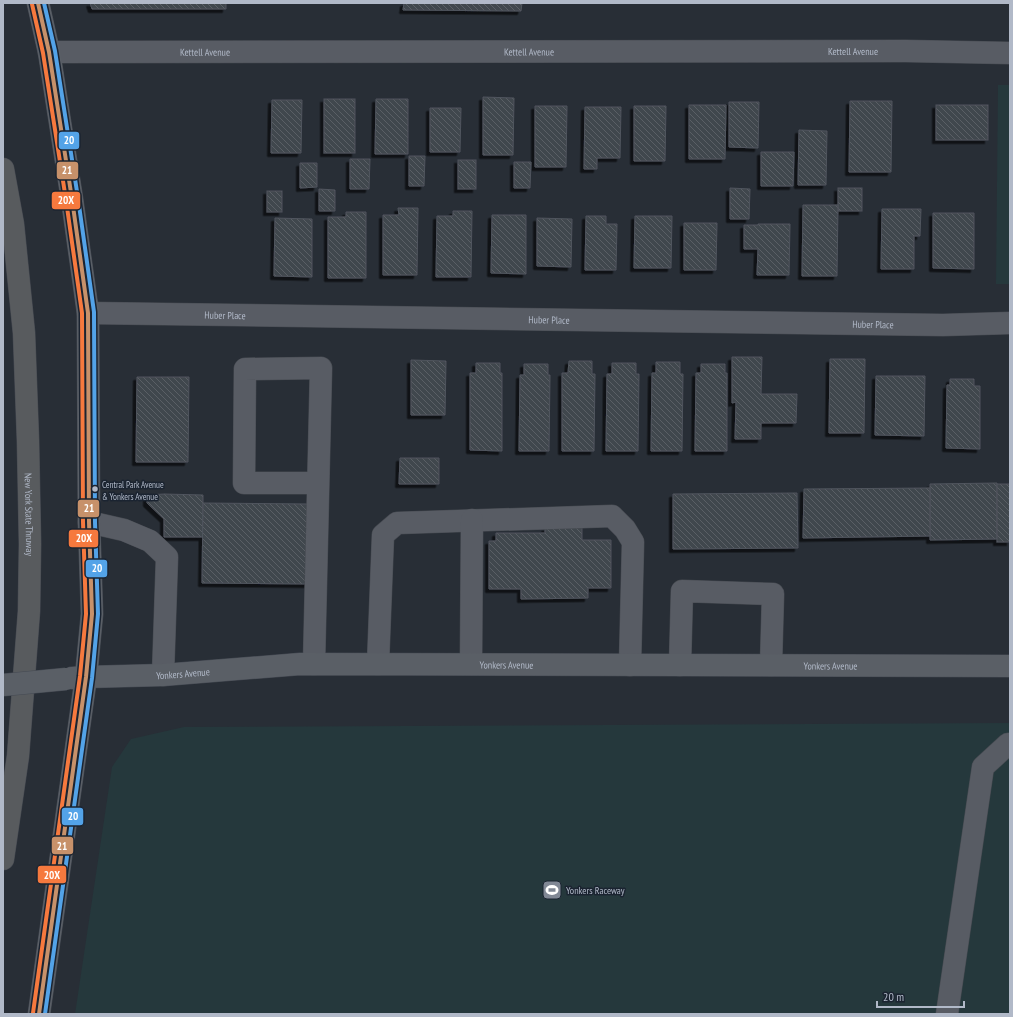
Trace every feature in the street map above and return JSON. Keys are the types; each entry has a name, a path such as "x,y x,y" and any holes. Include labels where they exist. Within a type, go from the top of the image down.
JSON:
{"highway":[{"name":"New York State Thruway","path":"3,169 13,224 24,333 30,544 29,611 18,756 3,859"}],"main road":[{"path":"38,3 49,52 88,313 89,522 92,618 76,678 39,1014"},
{"name":"Yonkers Avenue","path":"3,684 76,678 163,675 300,664 1010,666"}],"street":[{"name":"Kettell Avenue","path":"49,52 906,51 1010,53"},
{"name":"Huber Place","path":"88,313 943,325 1010,323"},
{"path":"314,664 321,368 245,368 244,483 318,483"},
{"path":"378,664 382,535 397,522 612,516 625,528 632,542 630,665"},
{"path":"471,664 472,520"},
{"path":"89,522 124,530 150,541 167,557 163,675"},
{"path":"680,665 682,591 773,594 771,665"},
{"path":"947,1014 983,767 1008,744 1010,744"}],"green space":[{"path":"998,85 1010,85 1010,284 996,284"},
{"name":"Yonkers Raceway","path":"1010,723 1010,1014 75,1014 112,767 131,739 184,727"}],"building":[{"path":"90,3 226,3 226,9 92,9"},
{"path":"404,3 522,3 521,11 403,10"},
{"path":"483,97 514,98 513,155 483,155"},
{"path":"324,99 355,99 355,153 324,153"},
{"path":"376,99 408,99 408,154 375,154"},
{"path":"272,100 302,100 301,153 271,153"},
{"path":"850,101 892,101 891,172 849,172"},
{"path":"729,102 759,102 758,148 729,147"},
{"path":"689,105 726,105 725,159 689,159"},
{"path":"936,105 988,105 988,140 936,140"},
{"path":"535,106 567,106 566,167 535,167"},
{"path":"634,106 666,106 665,161 634,161"},
{"path":"585,107 621,107 620,158 597,158 597,169 584,169"},
{"path":"430,108 461,108 460,152 430,152"},
{"path":"799,130 827,131 826,185 798,185"},
{"path":"761,152 794,152 793,186 761,186"},
{"path":"409,156 425,156 424,186 409,186"},
{"path":"350,159 370,159 369,189 350,189"},
{"path":"458,160 476,160 476,189 458,189"},
{"path":"514,162 531,162 530,188 514,188"},
{"path":"300,163 317,163 317,187 300,188"},
{"path":"730,188 750,189 749,219 730,219"},
{"path":"838,188 862,188 862,211 838,211"},
{"path":"319,189 335,190 335,211 319,211"},
{"path":"267,191 282,191 282,212 267,212"},
{"path":"803,205 838,205 837,276 802,276"},
{"path":"398,208 418,208 417,275 383,275 383,215 399,215"},
{"path":"882,209 921,209 920,236 914,236 914,269 881,269"},
{"path":"453,211 472,211 471,277 436,277 437,216 453,216"},
{"path":"346,212 366,212 366,278 328,278 328,217 346,217"},
{"path":"933,213 974,213 974,269 933,268"},
{"path":"492,215 526,215 526,274 491,273"},
{"path":"586,216 606,216 606,224 617,224 616,270 585,270"},
{"path":"635,216 672,216 671,268 634,268"},
{"path":"275,218 312,219 312,277 274,276"},
{"path":"537,218 572,219 571,267 537,266"},
{"path":"684,223 717,223 716,270 684,270"},
{"path":"790,224 789,275 757,275 758,249 744,249 744,225"},
{"path":"732,357 762,357 761,394 797,394 796,423 761,423 761,439 735,439 736,402 732,403"},
{"path":"830,359 865,359 864,433 829,433"},
{"path":"411,360 446,361 445,415 411,415"},
{"path":"569,361 592,361 592,374 595,374 594,451 562,451 562,373 568,373"},
{"path":"656,362 680,362 680,374 683,374 682,451 651,451 652,373 656,373"},
{"path":"476,363 500,363 500,373 502,373 502,451 470,450 470,373 476,373"},
{"path":"612,363 636,363 636,374 639,374 638,451 606,451 607,374 612,374"},
{"path":"524,364 548,364 548,375 550,375 549,451 519,451 520,375 524,375"},
{"path":"701,364 725,364 725,373 727,373 727,451 695,451 696,373 701,373"},
{"path":"876,376 925,376 924,436 875,435"},
{"path":"137,377 189,377 188,462 136,462"},
{"path":"950,379 974,379 974,386 980,386 980,449 946,448 947,385 950,385"},
{"path":"400,458 439,458 439,484 399,484"},
{"path":"997,483 997,539 930,540 930,484"},
{"path":"997,484 1010,484 1010,542 997,542"},
{"path":"930,488 930,536 803,538 804,489"},
{"path":"797,493 798,548 673,549 673,494"},
{"path":"147,495 203,495 203,537 164,537 164,519 147,503"},
{"path":"203,503 309,504 308,584 202,583"},
{"path":"582,527 582,540 611,540 611,588 588,588 588,598 521,599 521,589 489,589 489,541 496,541 496,533 545,533 545,528"}],"transit line":[{"name":"21","path":"38,3 49,52 88,313 89,522 92,614 86,677 39,1014"},
{"name":"20","path":"44,3 55,51 94,312 95,522 98,614 92,678 45,1014"},
{"name":"20X","path":"32,4 43,53 82,313 83,522 86,614 80,676 33,1013"}],"place":[{"name":"Central Park Avenue & Yonkers Avenue","path":"95,489"},
{"name":"Yonkers Raceway","path":"552,890"}]}
